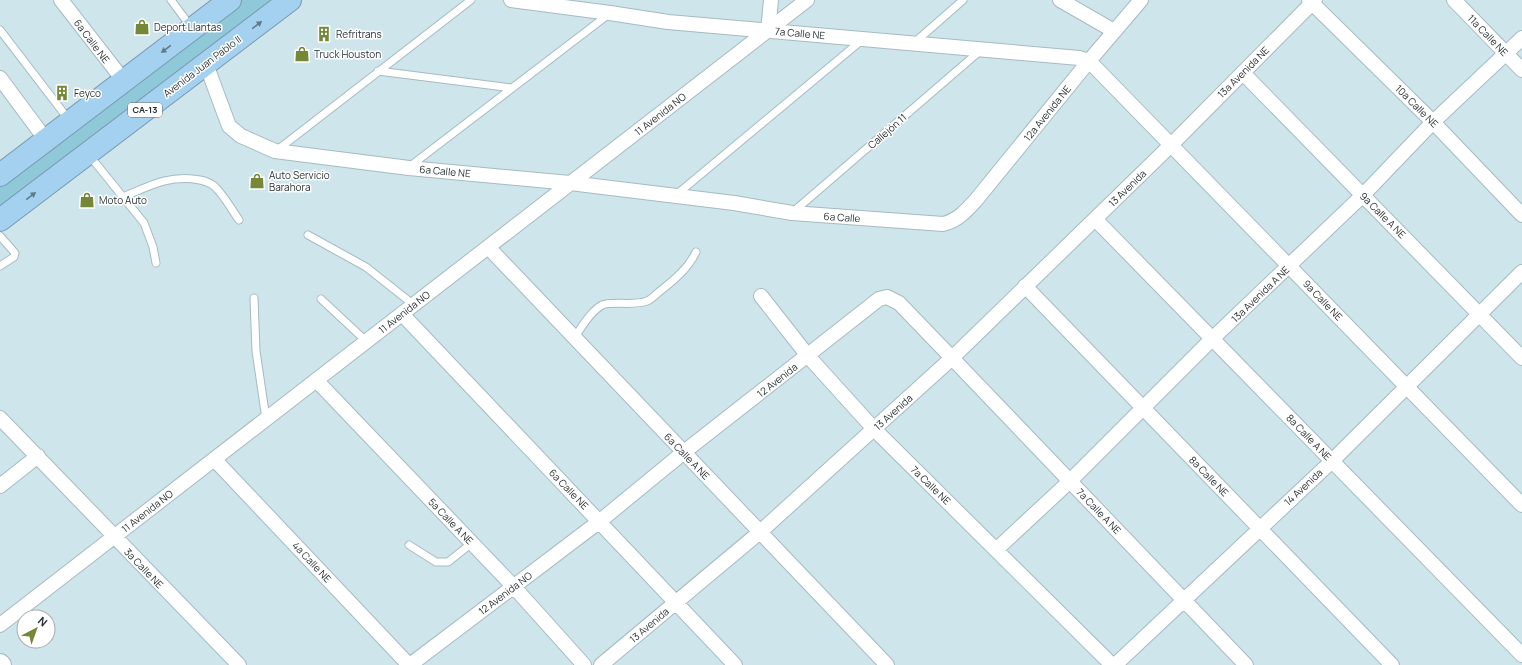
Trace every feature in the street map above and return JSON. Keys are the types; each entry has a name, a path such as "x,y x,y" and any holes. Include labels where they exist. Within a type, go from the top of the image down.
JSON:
{"highway":[{"path":"0,175 230,0"},
{"name":"Avenida Juan Pablo II","path":"0,220 288,0"}],"street":[{"name":"6a Calle NE","path":"61,0 124,81"},
{"name":"7a Calle NE","path":"511,0 668,22 982,49 1079,58 1089,61"},
{"path":"768,30 771,0"},
{"name":"11 Avenida NO","path":"0,625 807,0"},
{"path":"1060,0 1114,31"},
{"name":"12a Avenida NE","path":"951,222 966,211 976,200 1089,61 1141,0"},
{"name":"11a Calle NE","path":"1454,0 1522,70"},
{"name":"13a Avenida NE","path":"1171,145 1312,1"},
{"name":"10a Calle NE","path":"1312,1 1433,122 1522,214"},
{"name":"13a Avenida A NE","path":"996,549 1070,481 1142,407 1363,195 1433,122 1522,38"},
{"name":"9a Calle NE","path":"1089,61 1522,505"},
{"name":"6a Calle NE","path":"206,64 229,126 241,136 275,151 409,168 570,183 734,203"},
{"name":"9a Calle A NE","path":"1243,73 1522,358"},
{"path":"0,78 46,140"},
{"name":"13 Avenida","path":"601,665 760,532 952,358 1171,145"},
{"name":"6a Calle","path":"734,203 792,213 943,224 951,222"},
{"name":"8a Calle A NE","path":"1095,219 1522,655"},
{"name":"6a Calle A NE","path":"488,247 887,665"},
{"name":"14 Avenida","path":"1115,665 1332,460 1522,272"},
{"name":"8a Calle NE","path":"1025,286 1392,665"},
{"name":"7a Calle NE","path":"761,296 808,356 874,429 1112,665"},
{"name":"12 Avenida","path":"600,521 684,452 879,299 887,297 899,303 952,358"},
{"name":"6a Calle NE","path":"402,314 600,521 675,604 735,665"},
{"name":"7a Calle A NE","path":"952,358 1246,665"},
{"name":"5a Calle A NE","path":"316,380 514,587 584,665"},
{"name":"3a Calle NE","path":"2,424 38,456 232,662"},
{"path":"0,486 38,456"},
{"name":"4a Calle NE","path":"214,459 410,665"},
{"name":"12 Avenida NO","path":"410,665 600,521"}],"lane":[{"path":"171,0 192,29"},
{"path":"275,151 471,0"},
{"path":"914,44 963,0"},
{"path":"409,168 610,13"},
{"path":"0,30 70,122"},
{"path":"675,196 863,38"},
{"name":"Callejón 11","path":"792,213 982,49"},
{"path":"378,71 512,88"},
{"path":"88,153 144,223 153,247 156,263"},
{"path":"124,197 154,184 172,179 191,178 206,181 215,187 239,220"},
{"path":"0,236 15,253 14,257 0,266"},
{"path":"308,236 366,267 414,305"},
{"path":"574,338 586,320 601,306 607,303 621,304 647,301 679,276 692,261 696,252"},
{"path":"254,298 256,351 266,419"},
{"path":"320,299 366,341"},
{"path":"410,545 436,562 448,562 472,543"}],"shaded area":[{"path":"231,0 287,0 0,219 0,177"}],"place":[{"name":"Deport Llantas","path":"142,27"},
{"name":"Refritrans","path":"324,34"},
{"name":"Truck Houston","path":"302,54"},
{"name":"Feyco","path":"62,93"},
{"name":"Auto Servicio Barahora","path":"257,181"},
{"name":"Moto Auto","path":"87,200"}]}
